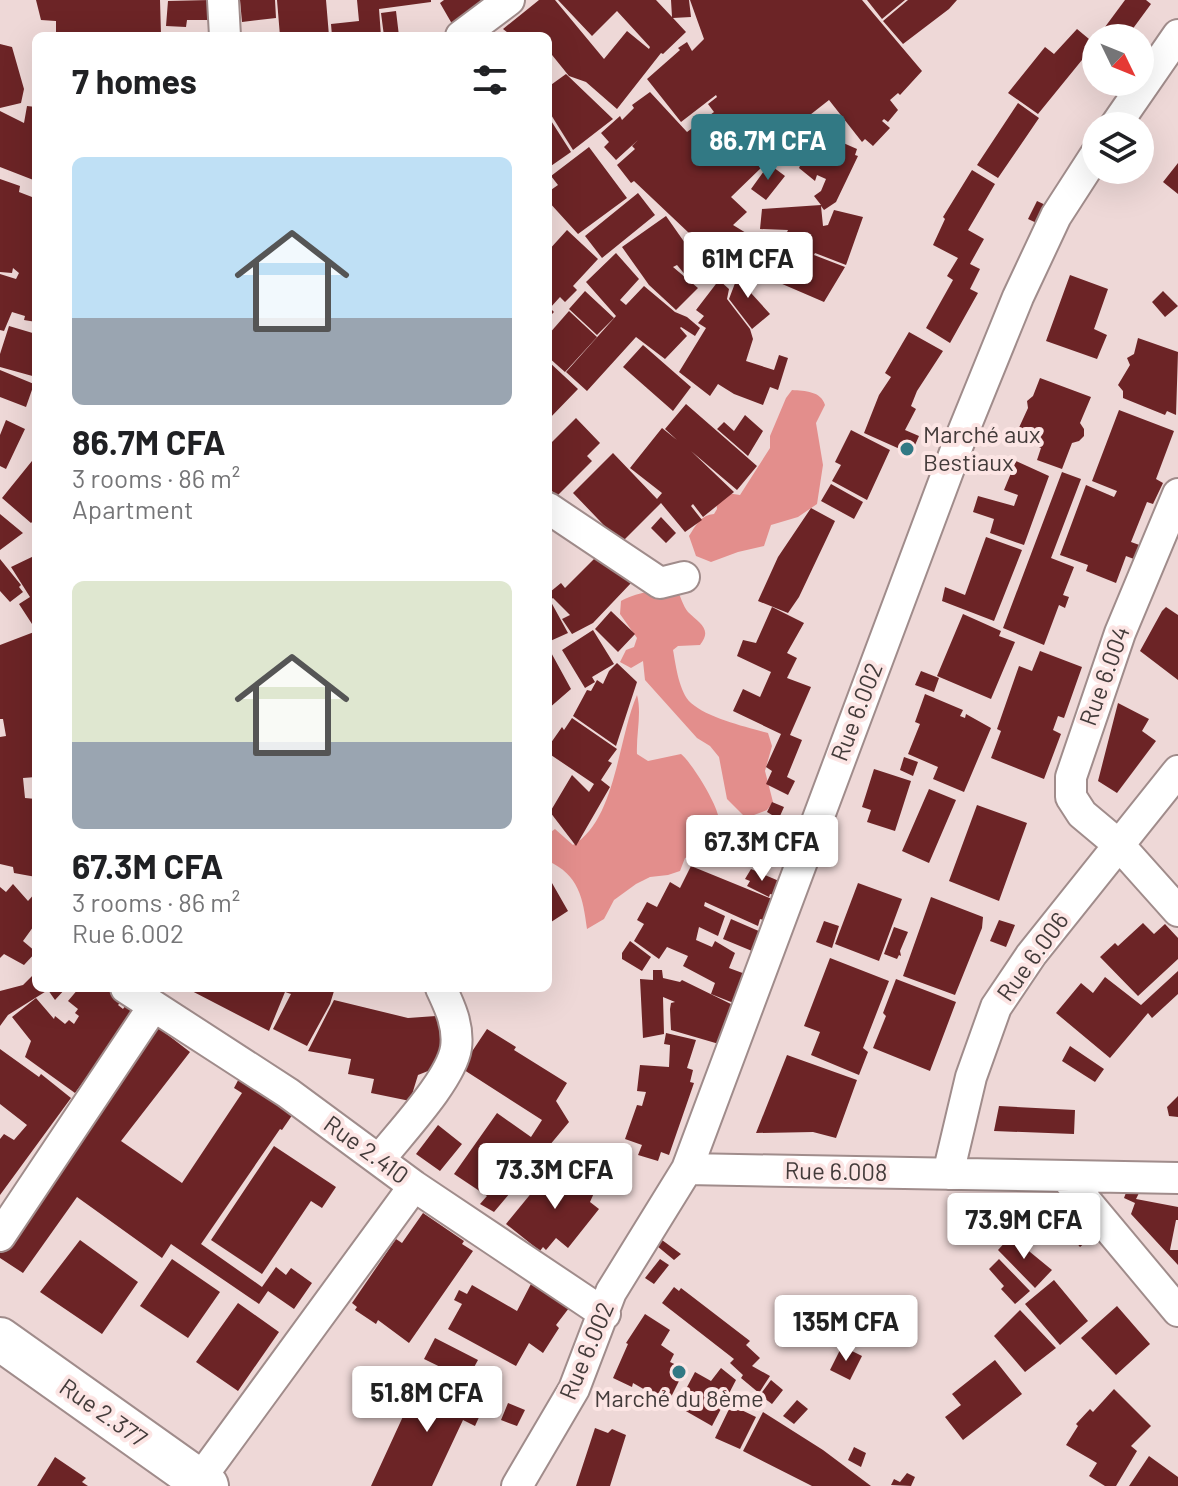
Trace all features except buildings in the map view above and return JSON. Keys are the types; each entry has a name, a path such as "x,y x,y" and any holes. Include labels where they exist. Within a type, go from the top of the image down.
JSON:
{"street":[{"path":"223,0 225,32"},
{"path":"466,32 509,0"},
{"path":"1125,112 1178,35"},
{"name":"Rue 6.002","path":"517,1486 574,1389 611,1292 687,1169 979,392 1056,216 1082,176"},
{"name":"Rue 6.004","path":"1178,494 1120,633 1071,777 1071,797 1082,814 1119,845 1178,911"},
{"path":"552,513 660,583 684,577"},
{"name":"Rue 6.006","path":"948,1174 971,1077 996,1007 1031,955 1178,771"},
{"name":"Rue 2.410","path":"132,992 288,1093 414,1186 605,1314"},
{"path":"379,1160 448,1072 456,1048 456,1028 455,1018 443,992"},
{"path":"0,1236 153,1007"},
{"name":"Rue 6.008","path":"687,1169 1178,1178"},
{"path":"1065,1176 1178,1311"},
{"path":"203,1483 414,1186"},
{"name":"Rue 2.377","path":"0,1339 203,1483"}],"shaded area":[{"path":"792,390 816,394 825,405 816,423 823,465 817,504 798,517 771,525 764,546 711,562 696,556 689,536 702,518 714,514 716,499 727,493 740,495 770,448 770,436"},
{"path":"676,587 686,610 705,630 700,645 678,646 673,650 687,698 717,718 768,733 772,746 765,771 773,802 767,810 746,818 727,799 719,757 710,746 697,738 645,680 643,661 631,668 620,662 626,650 634,647 637,638 620,614 621,601"},
{"path":"637,695 637,754 648,761 681,754 697,774 719,820 708,851 685,858 680,871 650,877 636,884 614,900 604,919 587,929 578,889 567,873 552,863 552,831 555,829 573,845 587,833 598,817 614,777"}],"place":[{"name":"Marché aux Bestiaux","path":"907,449"},
{"name":"Marché du 8ème","path":"679,1372"}]}
